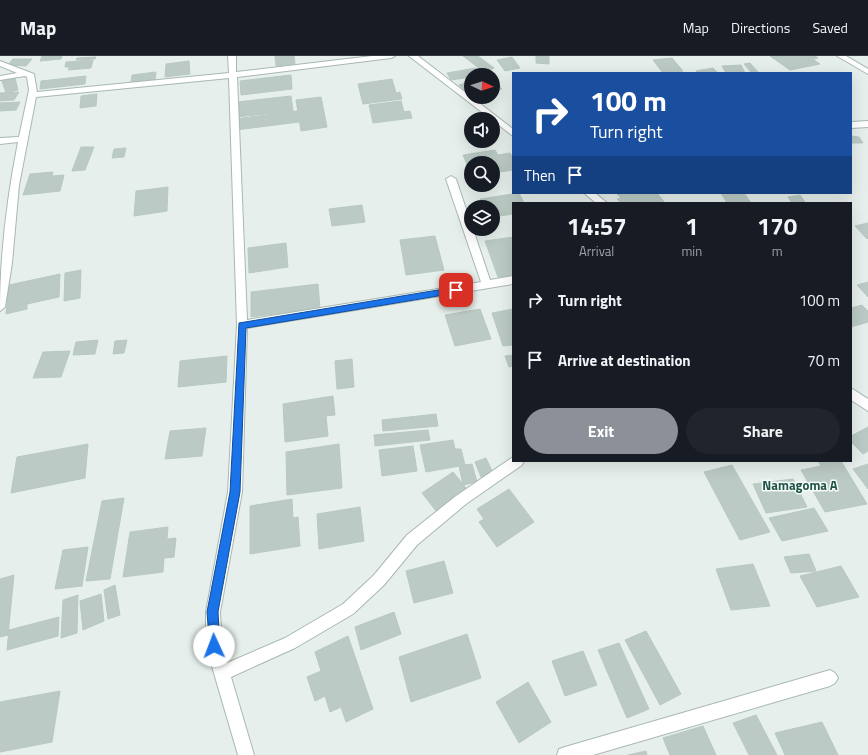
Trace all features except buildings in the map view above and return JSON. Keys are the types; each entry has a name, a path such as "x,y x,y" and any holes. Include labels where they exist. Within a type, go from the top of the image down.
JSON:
{"street":[{"path":"232,56 242,325 235,492 213,612 214,646 246,755"},
{"path":"32,95 232,75 391,56"},
{"path":"413,56 512,132"},
{"path":"841,56 868,72"},
{"path":"0,63 31,76 33,90 14,185 3,264 0,307"},
{"path":"0,78 24,74"},
{"path":"852,125 868,124"},
{"path":"0,141 24,139"},
{"path":"451,179 487,285"},
{"path":"590,194 601,202"},
{"path":"242,325 512,280"},
{"path":"852,394 868,406"},
{"path":"222,673 290,643 348,609 379,580 412,540 461,500 517,462"},
{"path":"564,755 830,678"}],"district":[{"name":"Namagoma A","path":"800,485"}],"route":[{"path":"214,646 213,612 218,578 235,492 242,325 456,290"}]}
